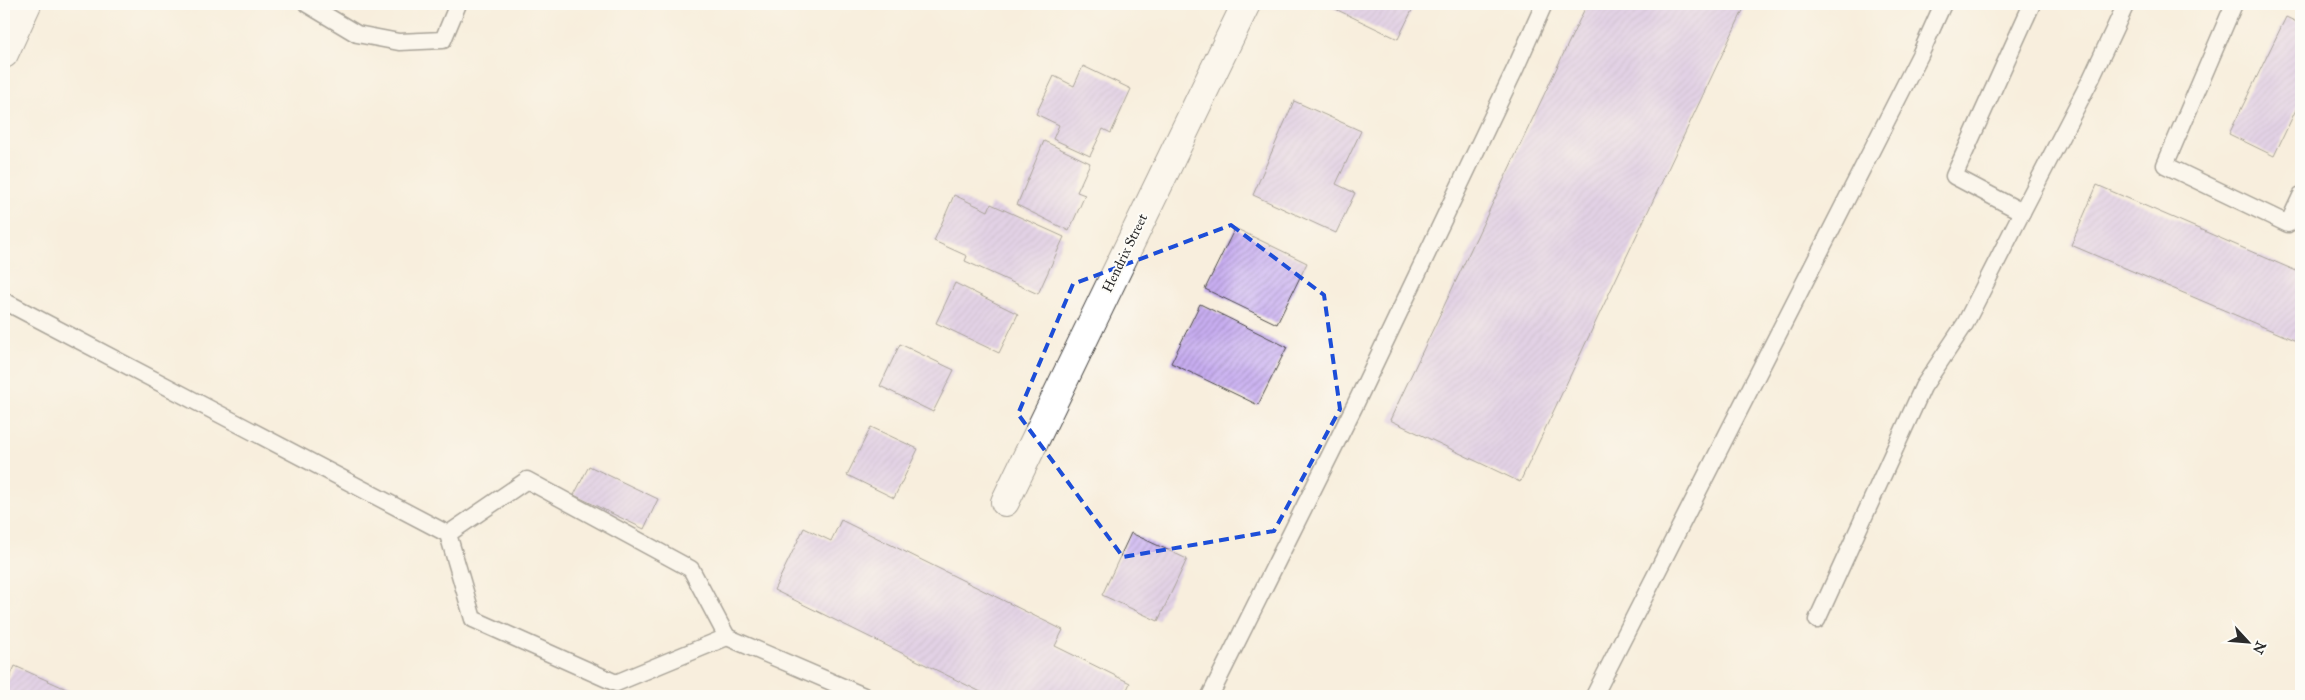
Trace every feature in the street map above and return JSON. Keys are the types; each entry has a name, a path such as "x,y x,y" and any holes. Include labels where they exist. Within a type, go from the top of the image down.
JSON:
{"street":[{"path":"4,54 27,4"},
{"name":"Hendrix Street","path":"1005,502 1246,4"}],"lane":[{"path":"307,4 357,34 399,42 443,40 458,4"},
{"path":"1210,696 1355,405 1516,67 1544,4"},
{"path":"1594,696 1920,55 1943,4"},
{"path":"2022,212 1954,176 2032,4"},
{"path":"1817,620 1923,387 1964,324 2092,79 2126,4"},
{"path":"2234,4 2165,165 2288,224 2301,196"},
{"path":"4,301 448,534 473,618 616,683 727,636"},
{"path":"448,534 526,480 691,569 727,636 864,696"}],"highlighted area":[{"path":"1231,225 1324,295 1340,409 1274,531 1123,557 1018,414 1073,284"}],"building":[{"path":"1325,4 1415,4 1398,39"},
{"path":"1587,4 1746,4 1520,482 1390,420"},
{"path":"2286,17 2301,24 2301,99 2274,156 2229,134"},
{"path":"1083,66 1131,89 1111,133 1103,129 1090,156 1053,139 1059,125 1036,114 1054,76 1074,86"},
{"path":"1294,101 1361,131 1336,184 1355,193 1336,233 1253,195"},
{"path":"1044,141 1090,163 1077,192 1085,195 1069,231 1017,205"},
{"path":"2097,185 2301,273 2301,343 2071,245"},
{"path":"954,195 988,211 991,204 1064,237 1038,294 965,261 967,256 934,241"},
{"path":"1235,228 1307,263 1277,324 1205,289"},
{"path":"955,283 1018,314 999,353 936,323"},
{"path":"1200,304 1287,347 1258,405 1171,363"},
{"path":"900,344 954,370 933,412 880,386"},
{"path":"871,427 918,449 894,498 847,475"},
{"path":"589,466 658,499 644,529 574,495"},
{"path":"841,520 1063,630 1055,646 1130,683 1124,696 989,696 774,590 804,528 831,541"},
{"path":"1131,533 1187,559 1158,621 1102,595"},
{"path":"15,666 73,692 71,696 4,696 4,690"}]}
